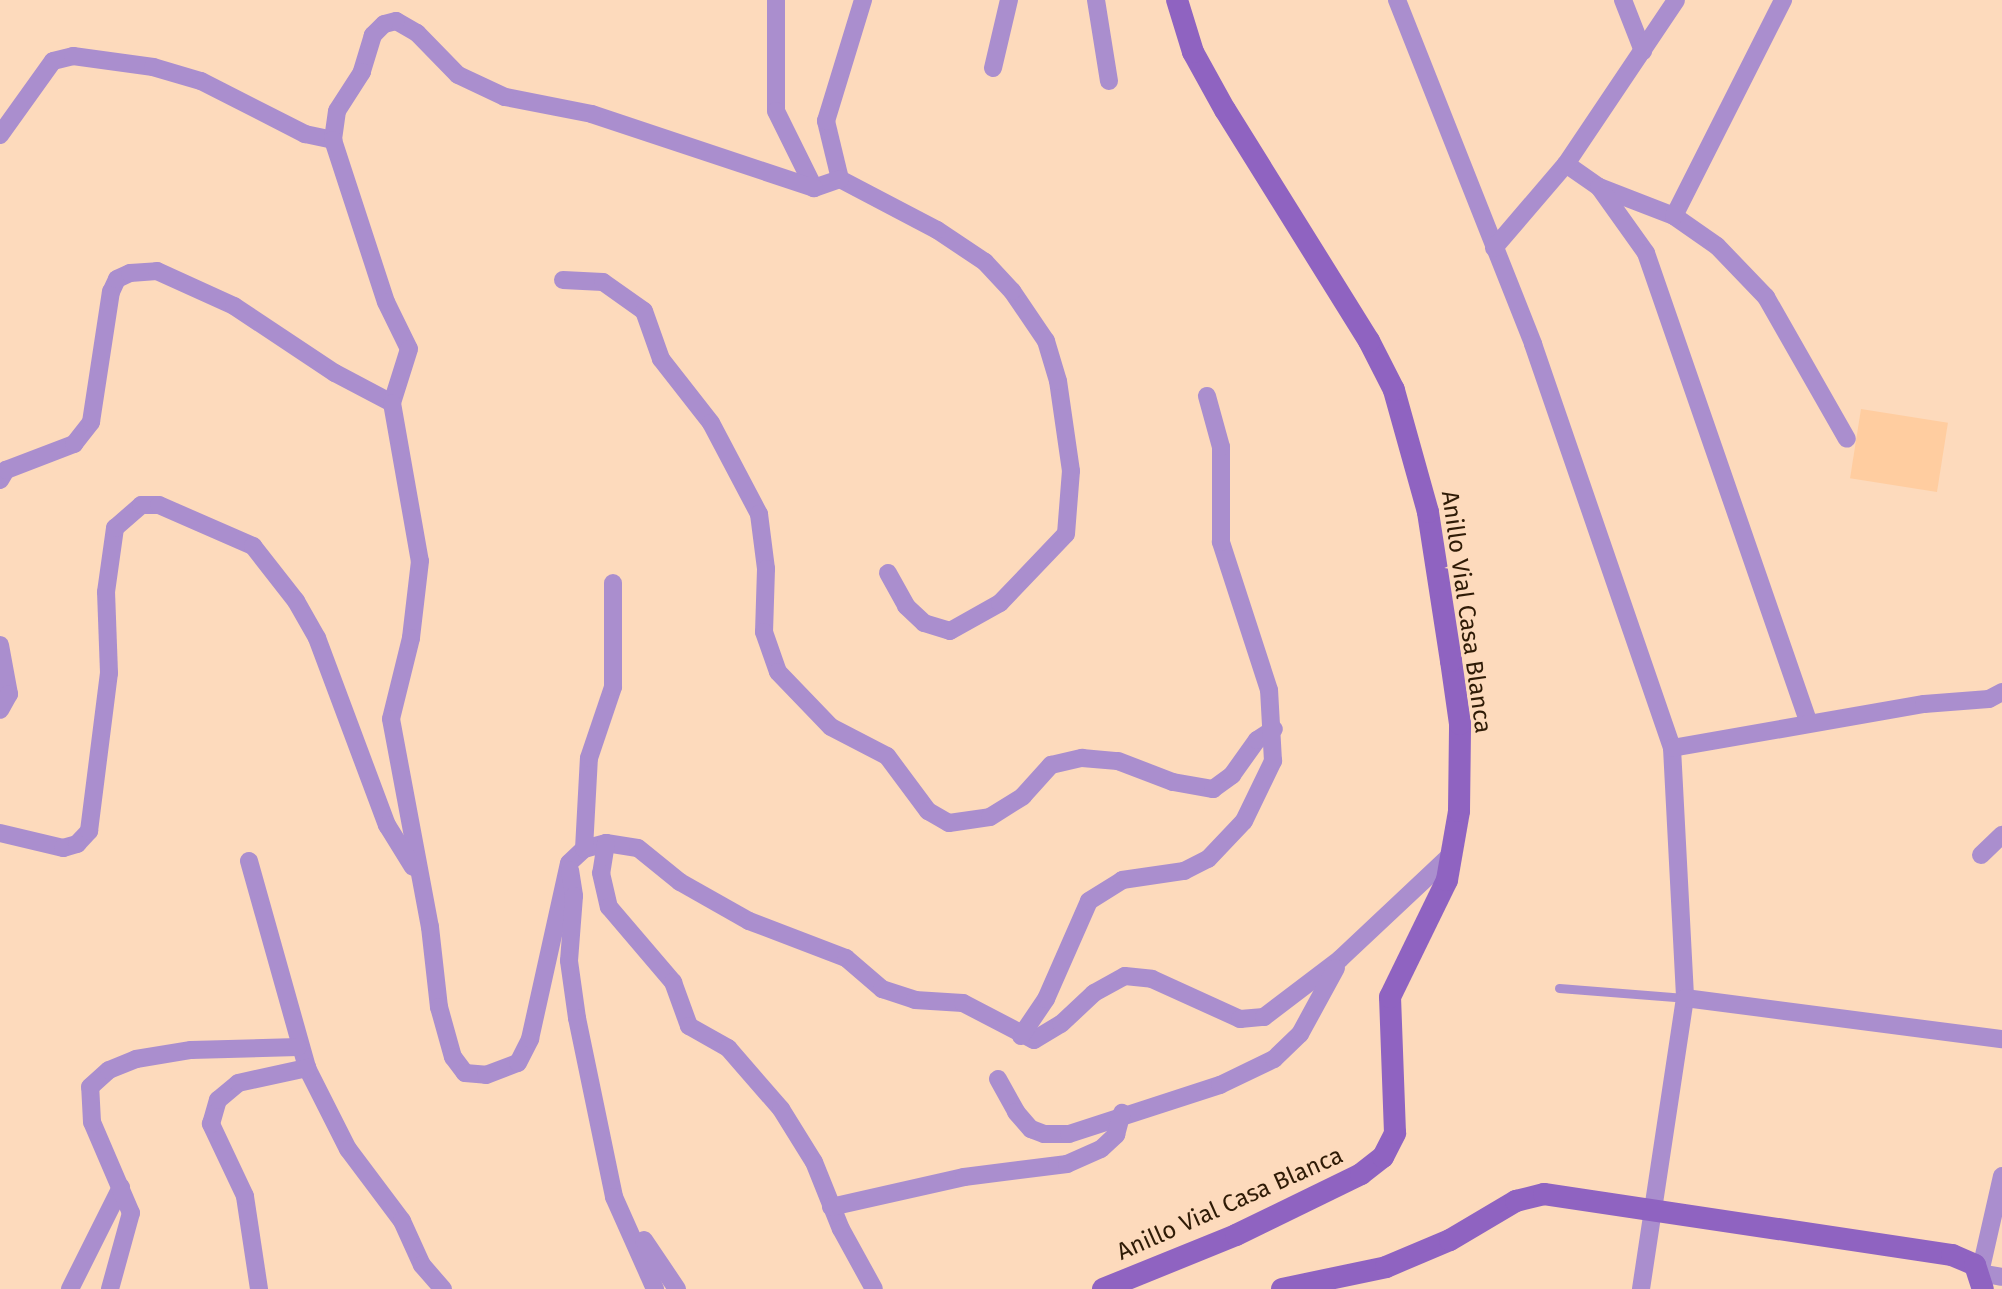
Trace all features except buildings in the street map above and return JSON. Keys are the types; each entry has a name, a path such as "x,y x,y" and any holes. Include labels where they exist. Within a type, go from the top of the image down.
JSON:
{"main road":[{"name":"Anillo Vial Casa Blanca","path":"1103,1289 1236,1235 1361,1174 1383,1157 1395,1121 1390,997 1438,904 1453,853 1460,724 1428,512 1394,390 1369,341 1225,110 1193,52 1183,5"},
{"path":"1282,1289 1320,1285 1421,1253 1516,1201 1544,1194 1952,1255 1969,1260 1988,1280"}],"street":[{"path":"776,0 776,111 814,188"},
{"path":"840,179 826,121 863,0"},
{"path":"993,68 1009,0"},
{"path":"1096,0 1109,81"},
{"path":"1397,0 1533,344 1672,748 1685,998 1641,1289"},
{"path":"1623,0 1643,51"},
{"path":"1494,248 1566,164 1676,0"},
{"path":"1674,216 1783,0"},
{"path":"888,573 906,606 933,630 961,628 1000,603 1066,534 1072,509 1067,423 1046,341 1003,282 937,230 840,179 814,188 605,118 505,97 458,75 417,33 396,21 373,35 362,72 337,111 333,140 386,302 409,349 392,403 420,561 411,638 391,719 439,1007 453,1057 465,1073 486,1075 518,1063 530,1039 569,863 584,849 606,843 638,848 680,882 749,921 846,958 882,989 915,1000 963,1003 1021,1036 1034,1040 1047,1035 1094,993 1125,976 1152,979 1240,1019 1264,1017 1340,959 1453,853"},
{"path":"0,135 53,61 73,56 153,67 201,81 305,134 333,140"},
{"path":"1566,164 1599,187 1674,216 1717,246 1766,297 1847,439"},
{"path":"1599,187 1646,253 1809,723"},
{"path":"0,480 6,470 74,444 91,422 111,292 117,279 130,273 157,271 234,306 335,373 392,403"},
{"path":"563,280 603,282 644,311 661,359 711,423 759,514 766,569 764,632 778,672 831,727 887,756 928,811 949,823 990,817 1023,796 1051,765 1082,758 1118,761 1173,782 1213,789 1232,775 1257,740 1274,729"},
{"path":"1021,1036 1046,999 1089,901 1122,880 1184,871 1208,859 1244,821 1273,761 1274,729 1257,641 1221,542 1221,447 1207,396"},
{"path":"0,833 63,848 77,844 89,831 109,673 106,592 115,528 141,505 159,505 253,546 296,601 317,638 387,825 418,875"},
{"path":"584,849 589,758 613,687 613,583"},
{"path":"0,645 9,694 0,710"},
{"path":"1672,748 1809,723 1989,699 2002,692"},
{"path":"1981,855 2002,835"},
{"path":"606,843 601,873 609,907 673,982 689,1026 728,1048 763,1084 814,1162 831,1207 874,1289"},
{"path":"249,861 298,1047 307,1068 348,1149 402,1221 422,1265 443,1289"},
{"path":"569,863 574,896 569,961 577,1018 614,1197 655,1289"},
{"path":"998,1079 1016,1112 1044,1134 1069,1134 1122,1113 1220,1085 1274,1059 1300,1034 1340,959"},
{"path":"1685,998 2002,1039"},
{"path":"110,1289 131,1213 88,1102 90,1087 109,1070 136,1059 191,1050 298,1047"},
{"path":"259,1289 245,1196 211,1124 218,1100 238,1083 307,1068"},
{"path":"831,1207 964,1177 1067,1164 1101,1149 1116,1135 1122,1113"},
{"path":"1988,1280 2002,1176"},
{"path":"70,1289 121,1187"},
{"path":"629,1229 648,1244 677,1289"}],"lane":[{"path":"1559,988 1685,998"}],"shaded area":[{"path":"1861,409 1948,423 1937,492 1850,478"}]}
